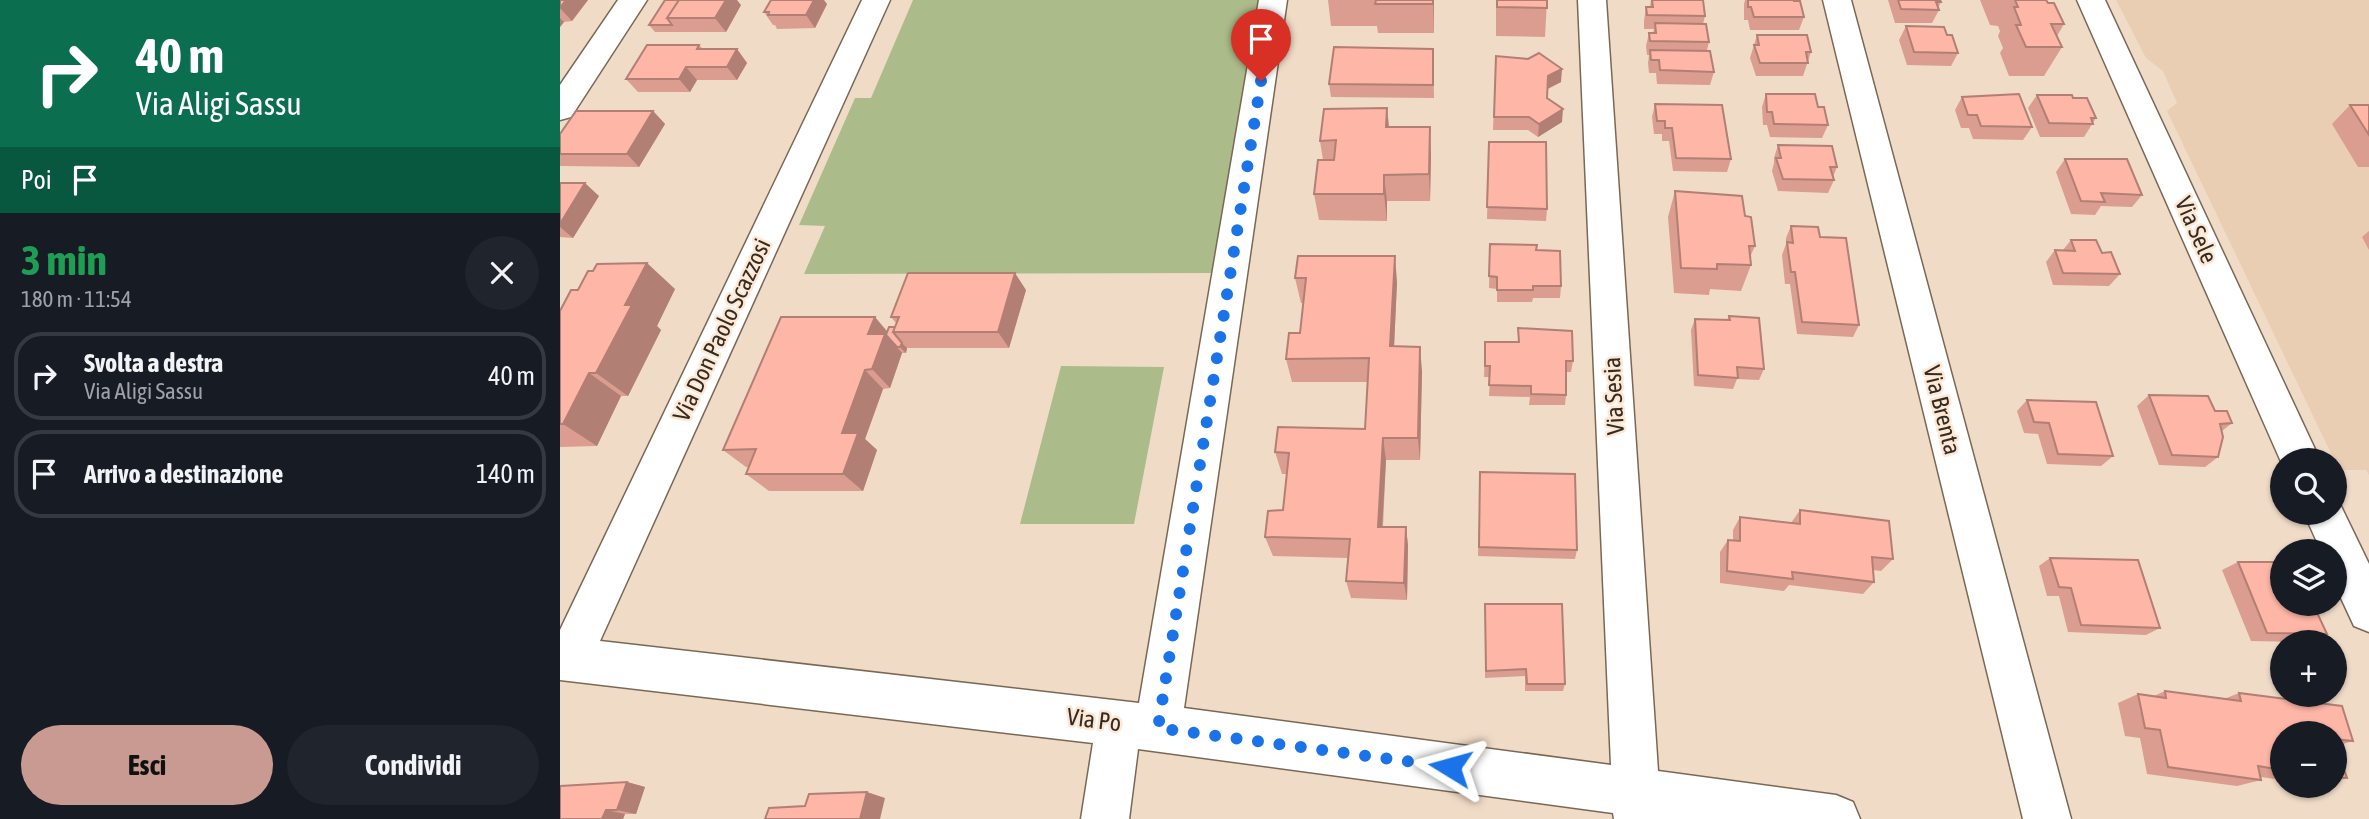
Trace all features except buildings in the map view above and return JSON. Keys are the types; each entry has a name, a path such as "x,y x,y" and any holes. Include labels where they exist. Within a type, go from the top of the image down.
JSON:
{"street":[{"path":"560,109 633,0"},
{"name":"Via Don Paolo Scazzosi","path":"564,659 876,0"},
{"path":"1105,819 1139,725 1273,0"},
{"name":"Via Sesia","path":"1592,0 1636,806"},
{"name":"Via Brenta","path":"1837,0 2046,819"},
{"name":"Via Sele","path":"2091,0 2295,448"},
{"path":"2330,525 2369,611"},
{"name":"Via Po","path":"564,659 1139,725 1636,806 1836,819"}],"shaded area":[{"path":"2116,0 2369,0 2369,475 2366,470 2347,470 2347,448 2328,448 2167,111 2177,103 2163,71 2146,58"}],"green space":[{"path":"913,0 1259,0 1214,273 804,274 825,226 799,225 855,98 871,98"},
{"path":"1061,366 1164,367 1134,524 1020,524"}],"route":[{"path":"1261,81 1158,728 1450,767"}]}
